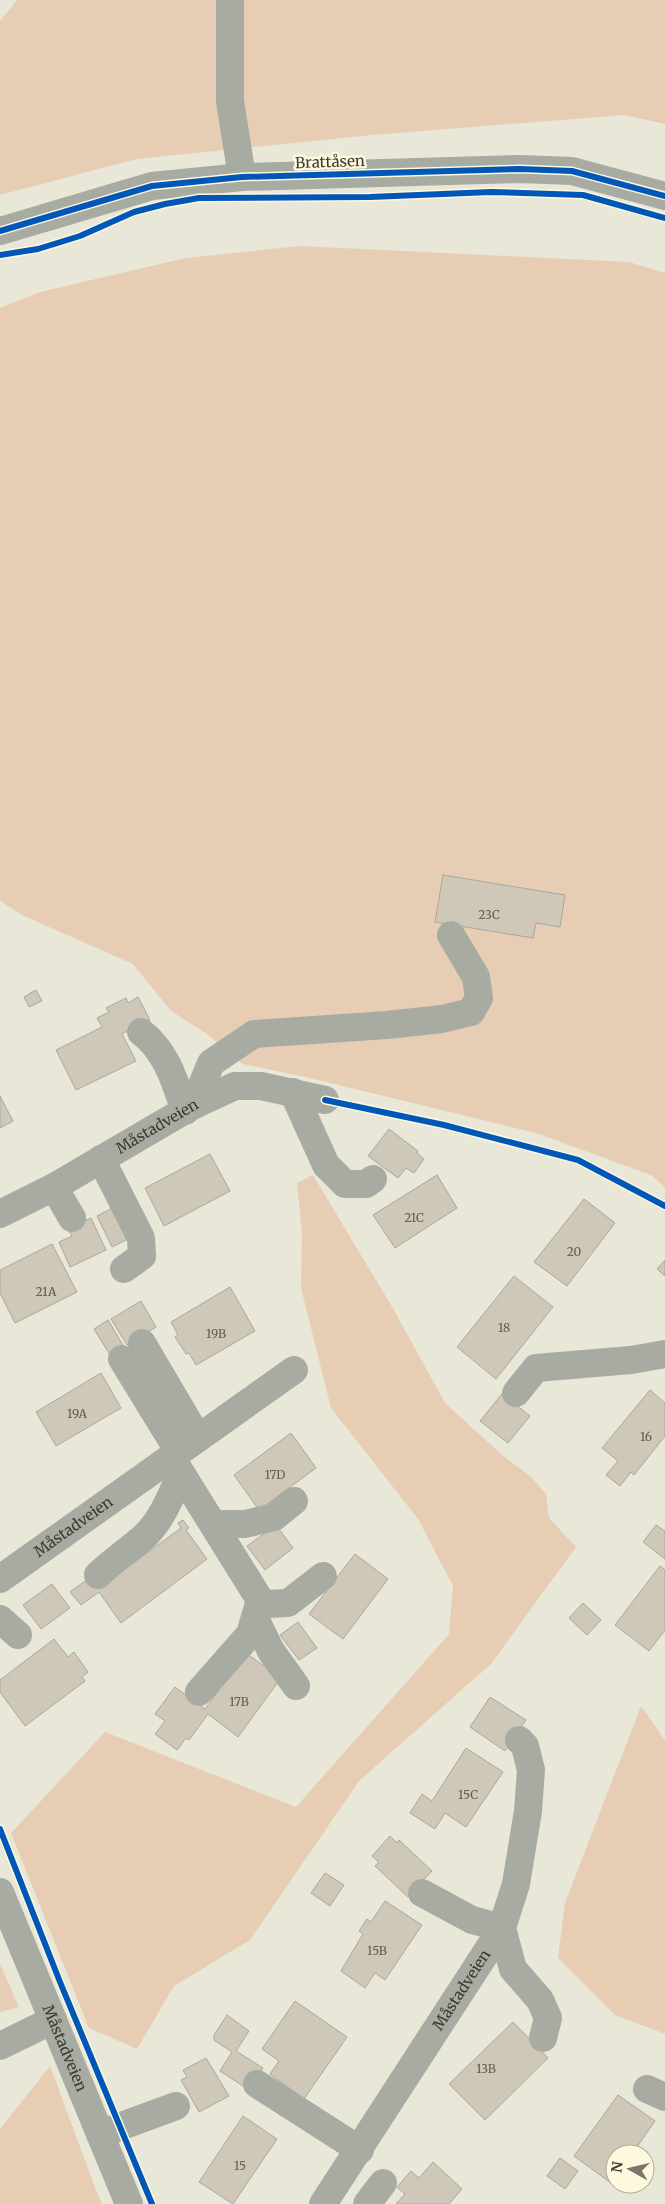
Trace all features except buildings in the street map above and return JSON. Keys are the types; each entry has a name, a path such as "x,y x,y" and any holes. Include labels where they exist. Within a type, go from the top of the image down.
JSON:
{"street":[{"path":"230,0 230,101 242,177"},
{"name":"Brattåsen","path":"0,231 152,186 242,177 520,170 572,172 665,196"},
{"path":"190,1108 211,1063 254,1034 387,1025 442,1019 471,1012 479,998 476,977 451,935"},
{"path":"142,1032 170,1065 190,1108"},
{"name":"Måstadveien","path":"0,1214 54,1187 190,1108 235,1086 261,1086 325,1100"},
{"path":"293,1092 326,1165 345,1184 366,1184 373,1179"},
{"path":"101,1160 141,1238 142,1256 124,1269"},
{"path":"54,1187 72,1218"},
{"path":"132,1351 213,1524 258,1609 270,1651 296,1686"},
{"path":"516,1393 536,1368 631,1360 665,1354"},
{"name":"Måstadveien","path":"0,1579 182,1455 294,1370"},
{"path":"98,1575 115,1558 146,1535 160,1517 182,1455"},
{"path":"213,1524 245,1524 274,1517 294,1501"},
{"path":"199,1692 250,1634 258,1609 266,1604 288,1603 322,1576"},
{"name":"Måstadveien","path":"325,2203 502,1928 516,1884 531,1770 525,1746 518,1740"},
{"name":"Måstadveien","path":"0,1892 130,2204"},
{"path":"422,1893 472,1920 502,1928 513,1969 540,2000 548,2018 543,2038"},
{"path":"0,2046 53,2020"},
{"path":"257,2084 360,2150"},
{"path":"100,2134 176,2106"}],"shaded area":[{"path":"17,0 665,0 665,124 625,115 372,135 137,159 0,195 0,21"},
{"path":"300,246 629,262 665,273 665,1187 651,1175 536,1133 310,1078 243,1064 207,1034 171,1011 133,964 24,916 0,901 0,308 40,292 186,258"},
{"path":"313,1175 394,1310 445,1403 502,1455 531,1477 546,1494 549,1518 576,1547 491,1664 359,1781 250,1940 174,1986 137,2049 89,2028 11,1833 105,1732 296,1807 449,1634 453,1586 418,1519 331,1408 301,1288 302,1234 297,1183"},
{"path":"641,1706 665,1740 665,2034 615,2015 558,1958 565,1903"},
{"path":"0,1964 19,2007 0,2012"},
{"path":"50,2066 102,2204 0,2204 0,2129"}],"cycle path":[{"path":"0,231 152,186 242,177 520,169 572,171 665,196"},
{"path":"0,255 38,249 80,236 134,212 199,198 370,197 491,192 583,195 665,218"},
{"path":"325,1100 444,1125 578,1160 665,1206"},
{"path":"0,1829 60,1982 152,2204"}]}
